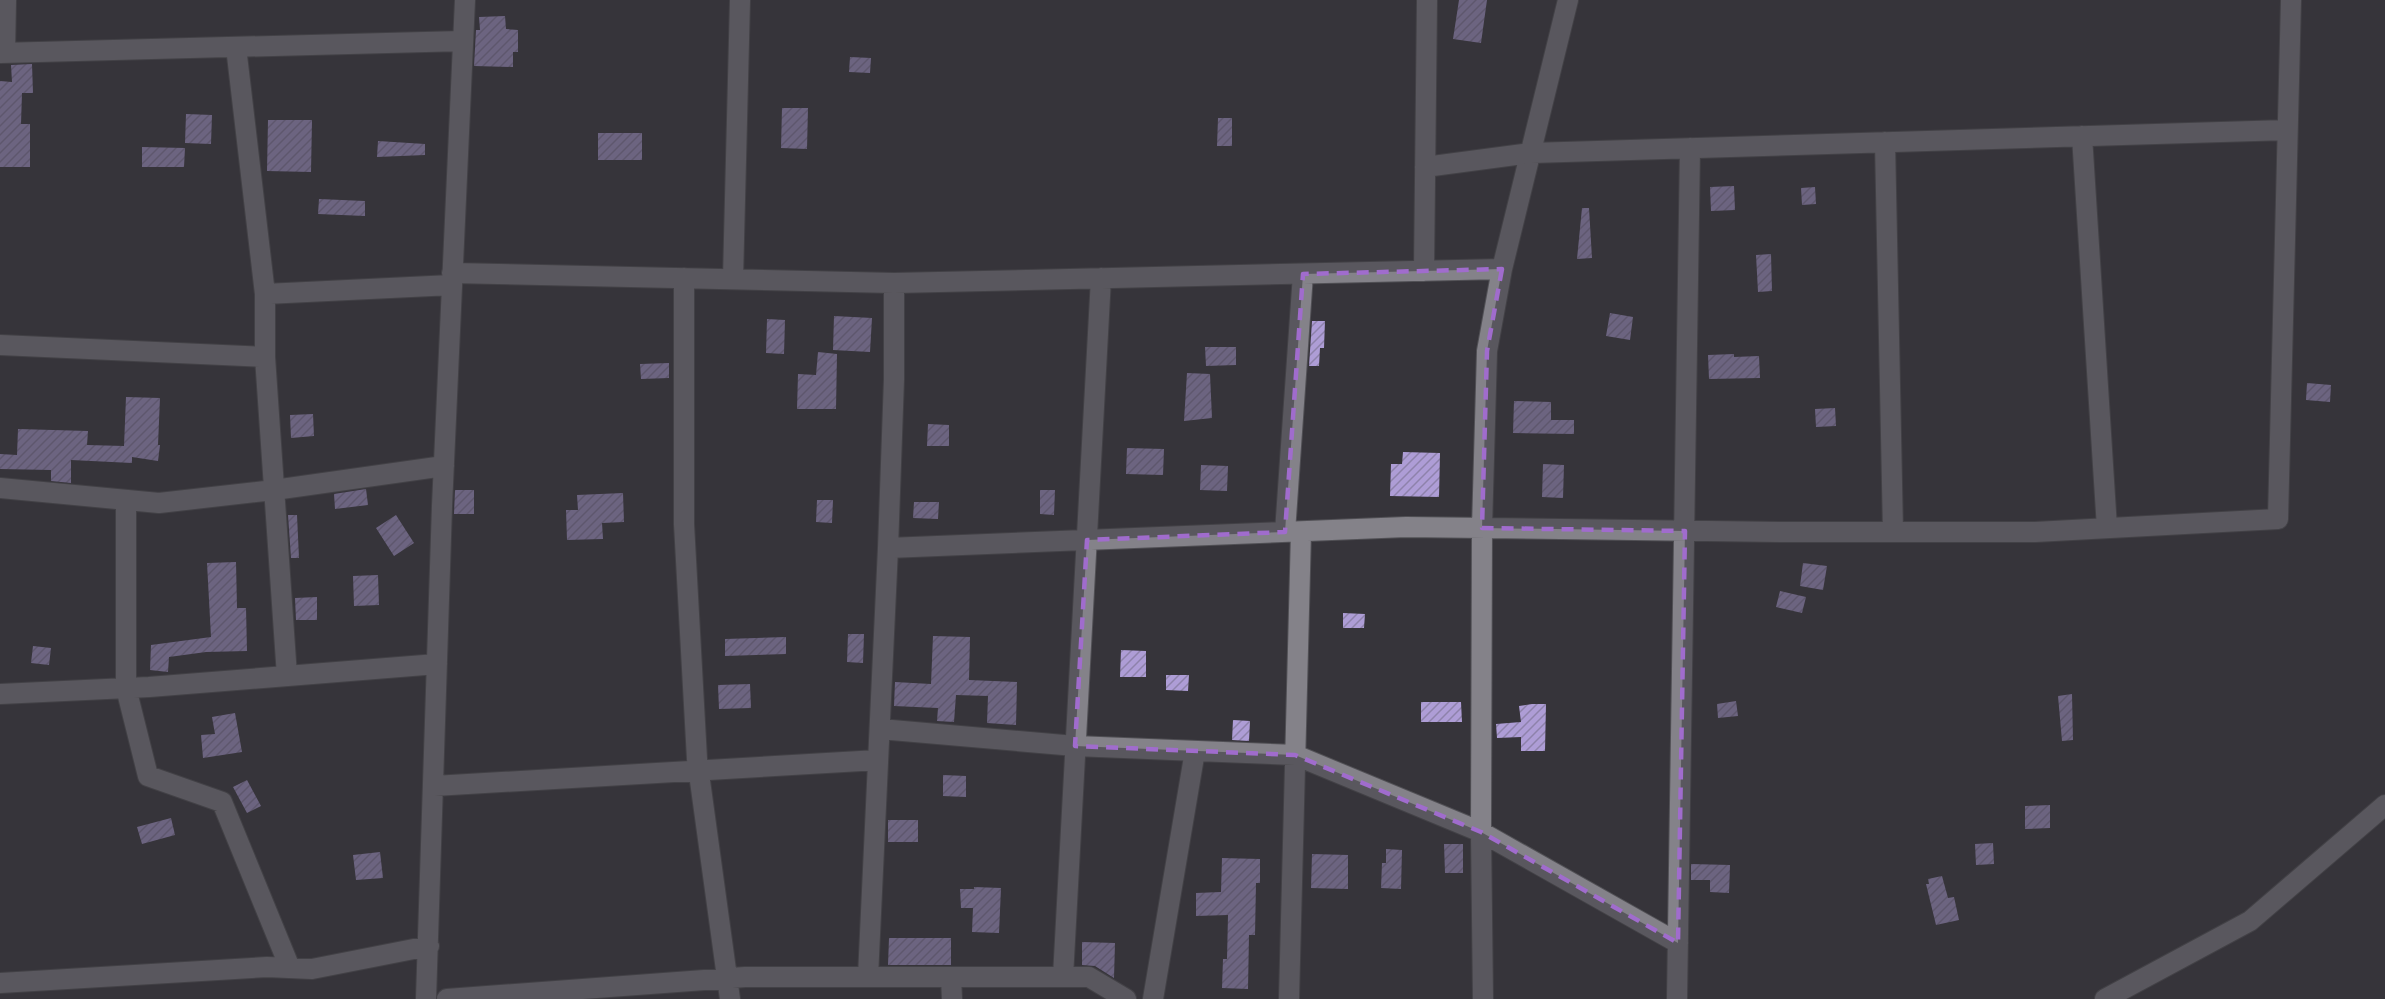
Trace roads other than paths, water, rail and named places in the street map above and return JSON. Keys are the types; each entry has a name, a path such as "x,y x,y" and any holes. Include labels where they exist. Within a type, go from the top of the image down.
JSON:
{"street":[{"path":"6,0 3,53 463,41"},
{"path":"426,999 444,466 465,0"},
{"path":"734,279 740,0"},
{"path":"1424,271 1427,0"},
{"path":"1483,999 1482,528 1487,351 1502,269 1568,0"},
{"path":"888,548 1406,527 2035,532 2278,519 2290,0"},
{"path":"236,47 265,294 265,357 287,676"},
{"path":"1425,167 1531,153 2287,130"},
{"path":"2082,136 2107,528"},
{"path":"1885,142 1893,532"},
{"path":"1677,999 1690,148"},
{"path":"265,294 452,279 684,278 894,283 1502,269"},
{"path":"1289,999 1295,755 1293,532 1303,274"},
{"path":"684,278 684,524 699,771 730,999"},
{"path":"1063,978 1101,278"},
{"path":"868,977 888,548 894,379 894,283"},
{"path":"0,345 265,357"},
{"path":"0,488 159,503 274,490 444,466"},
{"path":"126,500 126,688 148,776 222,802 291,968"},
{"path":"0,694 126,688 437,664"},
{"path":"880,729 1075,747 1295,755 1481,832 1678,943"},
{"path":"1153,999 1195,751"},
{"path":"434,786 878,760"},
{"path":"2105,999 2250,921 2385,805"},
{"path":"0,983 267,967 312,969 429,946"},
{"path":"951,977 952,999"},
{"path":"447,999 727,978 951,977 1089,978 1126,999"}]}
